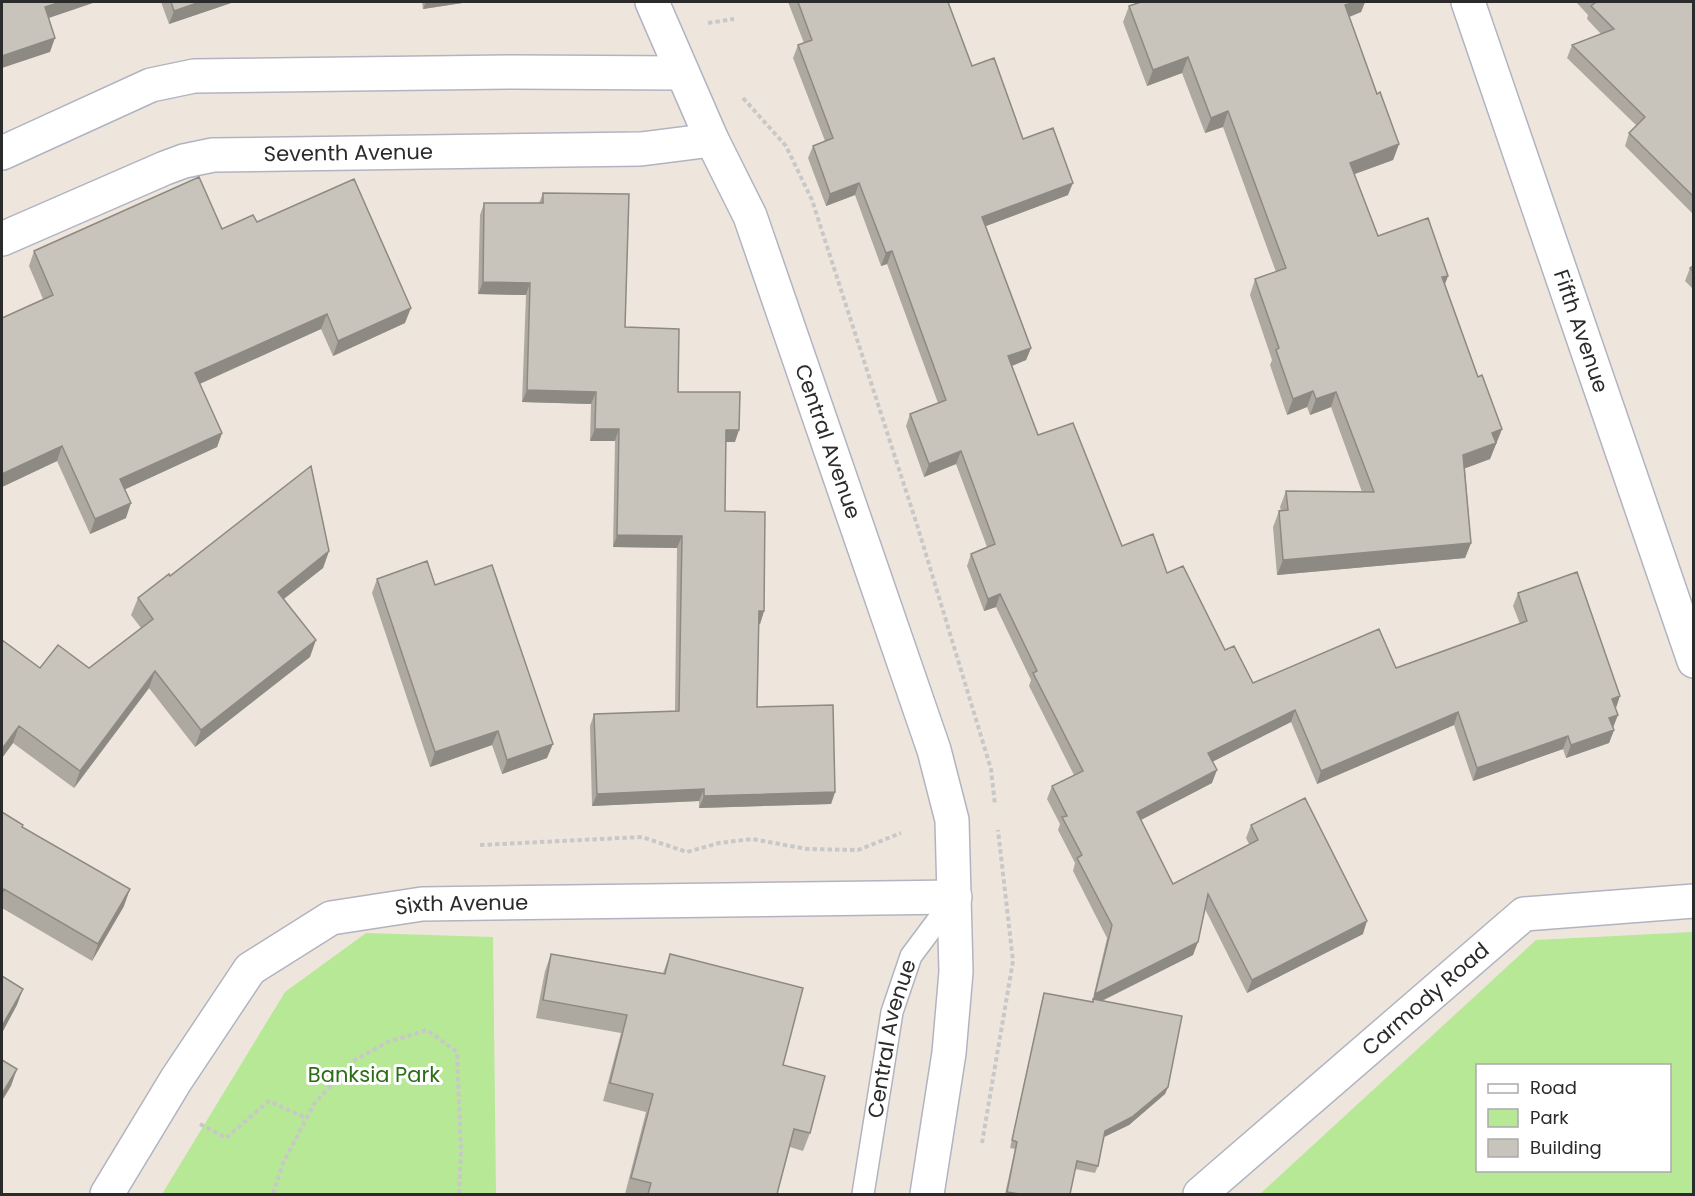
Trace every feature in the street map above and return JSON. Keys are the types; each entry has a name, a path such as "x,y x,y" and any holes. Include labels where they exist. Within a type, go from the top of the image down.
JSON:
{"street":[{"name":"Central Avenue","path":"652,2 712,140 750,216 934,750 952,820 956,972 949,1053 927,1194"},
{"name":"Fifth Avenue","path":"1468,2 1694,661"},
{"path":"2,153 151,85 194,76 512,72 682,73"},
{"name":"Seventh Avenue","path":"2,239 165,168 213,155 621,149 672,146 712,140"},
{"name":"Sixth Avenue","path":"107,1194 176,1080 250,969 331,918 422,904 955,897"},
{"name":"Carmody Road","path":"1200,1194 1524,914 1694,901"}],"lane":[{"name":"Central Avenue","path":"863,1194 892,1012 912,956 955,897"}],"path":[{"path":"702,24 734,19"},
{"path":"740,94 765,122"},
{"path":"480,845 642,837 687,852 719,843 752,839 807,849 858,850 901,833"},
{"path":"273,1194 283,1163 314,1104 353,1061 388,1042 427,1030 457,1052 461,1152 459,1194"},
{"path":"204,1126 226,1138 269,1101 306,1118"}],"green space":[{"path":"1693,932 1693,1194 1260,1194 1536,940"},
{"name":"Banksia Park","path":"366,933 493,937 496,1194 162,1194 285,992"}],"building":[{"path":"2,2 61,2 45,7 55,38 2,56"},
{"path":"171,2 200,2 174,11"},
{"path":"798,2 948,2 972,66 994,58 1023,139 1053,128 1073,183 982,217 1031,348 1008,356 1038,435 1073,423 1122,546 1153,534 1167,573 1183,566 1225,650 1234,646 1253,683 1379,629 1396,668 1527,621 1518,593 1577,572 1620,696 1612,699 1618,715 1609,718 1614,730 1571,745 1568,736 1477,768 1458,712 1321,771 1295,710 1208,753 1217,770 1137,812 1173,884 1258,840 1251,825 1305,798 1367,921 1252,980 1208,894 1198,942 1095,994 1112,925 1077,858 1082,855 1062,817 1067,816 1052,786 1083,771 1033,673 1037,671 1000,594 988,599 971,554 995,544 961,451 929,464 910,414 946,400 892,251 886,253 859,183 830,194 813,146 833,138 798,45 812,40"},
{"path":"1141,2 1355,2 1345,5 1377,94 1380,92 1399,144 1350,163 1378,236 1428,218 1448,276 1442,277 1478,377 1482,375 1502,429 1492,433 1496,443 1463,455 1471,543 1283,560 1279,511 1288,510 1286,491 1374,492 1336,392 1316,399 1313,391 1293,399 1276,350 1279,348 1255,279 1286,268 1228,111 1211,118 1188,57 1153,70 1129,6"},
{"path":"1593,2 1694,2 1694,197 1629,133 1645,117 1572,45 1614,29 1591,6 1595,3"},
{"path":"199,177 222,229 253,215 257,222 354,179 411,308 338,341 327,314 195,373 222,433 120,479 131,503 95,519 62,446 2,474 2,318 53,295 34,251"},
{"path":"543,193 629,194 625,327 679,329 678,392 740,392 739,430 726,430 725,511 765,512 764,611 759,611 757,707 833,705 835,792 704,796 704,789 597,794 594,714 679,711 682,536 617,535 619,429 595,429 596,392 527,390 530,283 483,282 484,203 543,203"},
{"path":"311,466 329,551 278,592 316,640 201,730 155,671 80,771 19,726 2,749 2,640 40,668 58,645 89,668 153,619 138,598 169,574 170,576"},
{"path":"427,561 435,585 492,565 553,744 507,760 498,731 435,752 377,579"},
{"path":"2,812 23,825 22,827 130,889 98,944 4,889 2,894"},
{"path":"551,954 665,974 670,954 803,988 783,1065 825,1076 810,1133 794,1129 777,1194 648,1194 651,1183 631,1178 653,1094 610,1083 627,1015 543,1000"},
{"path":"2,976 23,989 2,1026"},
{"path":"1044,993 1093,1002 1093,999 1182,1016 1168,1087 1132,1117 1105,1131 1098,1166 1077,1161 1070,1194 1007,1192 1017,1142 1012,1140"},
{"path":"2,1060 17,1069 2,1094"}]}
